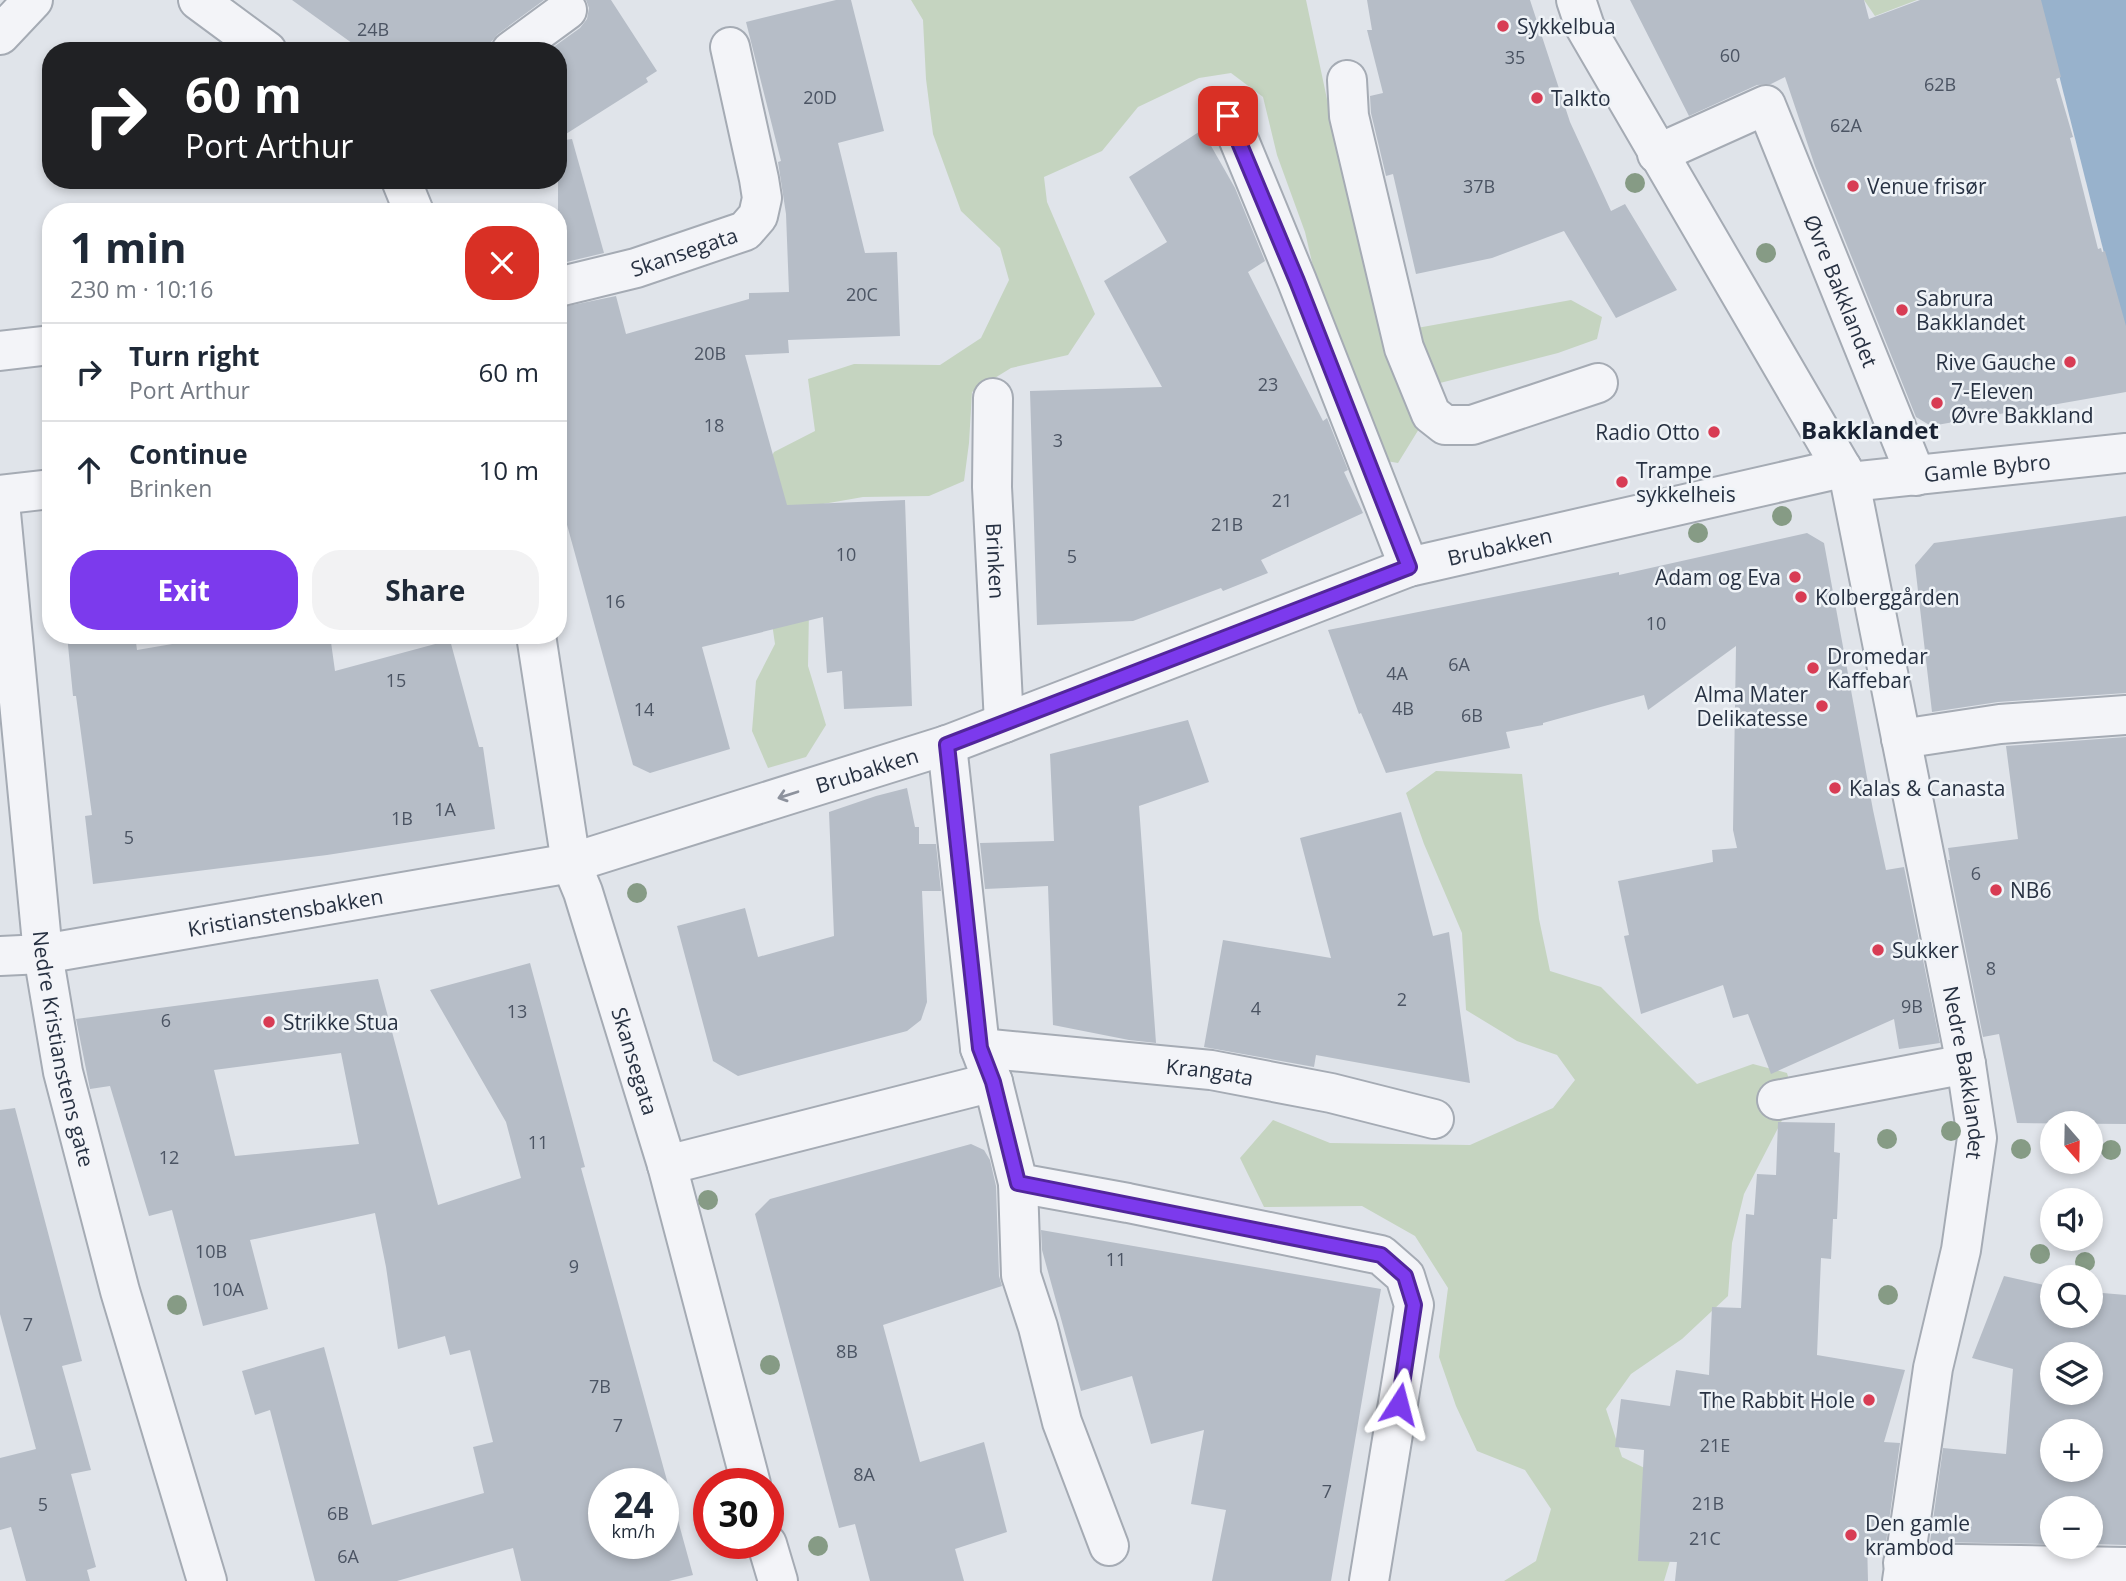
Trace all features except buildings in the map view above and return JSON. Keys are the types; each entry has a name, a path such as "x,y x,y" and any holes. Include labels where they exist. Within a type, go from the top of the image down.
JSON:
{"street":[{"path":"0,35 33,0"},
{"path":"198,0 255,42"},
{"path":"1576,0 1585,27 1657,154 1846,475"},
{"path":"524,42 567,10"},
{"name":"Skansegata","path":"567,285 636,268 745,231 758,216 762,198 759,179 730,47"},
{"path":"1347,80 1349,116 1404,348 1431,414 1445,425 1472,425 1598,383"},
{"name":"Øvre Bakklandet","path":"1657,154 1776,99 1916,476"},
{"path":"1228,116 1297,281 1409,567"},
{"path":"0,351 42,346"},
{"name":"Brinken","path":"993,398 992,487 1004,723"},
{"name":"Gamle Bybro","path":"1846,475 1916,476 2126,453"},
{"name":"Brubakken","path":"571,863 947,745 1409,567 1846,475"},
{"name":"Nedre Bakklandet","path":"1846,475 1966,1064 1978,1138 1961,1250 1933,1368 1903,1572"},
{"path":"0,495 42,490"},
{"name":"Nedre Kristianstens gate","path":"0,502 43,954 66,1084 120,1291 207,1581"},
{"name":"Skansegata","path":"537,644 571,863 583,892 667,1165 747,1468"},
{"path":"1901,740 2000,724 2126,715"},
{"path":"947,745 987,1065 1018,1183 1021,1275 1038,1327 1062,1422 1109,1546"},
{"name":"Kristianstensbakken","path":"0,956 43,954 571,863"},
{"path":"1777,1100 1966,1064"},
{"name":"Krangata","path":"667,1165 987,1065 1211,1070 1331,1093 1434,1119"},
{"path":"1018,1183 1381,1255 1405,1276 1414,1305 1369,1581"},
{"path":"771,1559 778,1581"},
{"path":"1903,1572 2126,1567"}],"green space":[{"path":"911,0 1306,0 1331,118 1417,328 1571,300 1602,317 1597,339 1558,353 1432,385 1422,424 1398,463 1357,456 1305,232 1277,155 1263,97 1231,73 1199,78 1138,107 1102,151 1044,177 1047,202 1095,314 1068,355 1011,368 972,392 964,481 929,496 863,497 806,507 808,666 826,725 806,757 768,768 752,731 756,681 775,644 753,492 774,452 815,431 808,379 854,364 940,365 981,338 1009,280 1000,248 961,211 933,134 926,79 923,20"},
{"path":"1864,0 1917,0 1875,16"},
{"path":"1436,771 1522,774 1539,919 1550,971 1601,987 1697,1084 1753,1064 1787,1073 1794,1097 1744,1194 1732,1243 1728,1296 1682,1339 1631,1374 1606,1409 1622,1457 1665,1478 1678,1534 1664,1581 1504,1581 1536,1561 1551,1509 1525,1470 1477,1451 1456,1406 1439,1357 1448,1288 1415,1236 1362,1206 1264,1207 1240,1158 1273,1120 1330,1143 1470,1145 1553,1108 1575,1080 1557,1055 1517,1041 1466,1010 1462,933 1424,844 1406,793"}],"water":[{"path":"2040,0 2126,0 2126,340"}],"place":[{"name":"Sykkelbua","path":"1503,26"},
{"name":"Talkto","path":"1537,98"},
{"name":"Venue frisør","path":"1853,186"},
{"name":"Sabrura Bakklandet","path":"1902,310"},
{"name":"Rive Gauche","path":"2070,362"},
{"name":"7-Eleven Øvre Bakkland","path":"1937,403"},
{"name":"Radio Otto","path":"1714,432"},
{"name":"Trampe sykkelheis","path":"1622,482"},
{"name":"Adam og Eva","path":"1795,577"},
{"name":"Kolberggården","path":"1801,597"},
{"name":"Dromedar Kaffebar","path":"1813,668"},
{"name":"Alma Mater Delikatesse","path":"1822,706"},
{"name":"Kalas & Canasta","path":"1835,788"},
{"name":"NB6","path":"1996,890"},
{"name":"Sukker","path":"1878,950"},
{"name":"Strikke Stua","path":"269,1022"},
{"name":"The Rabbit Hole","path":"1869,1400"},
{"name":"Den gamle krambod","path":"1851,1535"}],"district":[{"name":"Bakklandet","path":"1870,429"}],"route":[{"path":"1228,116 1297,281 1409,567 947,745 980,1048 993,1082 1018,1183 1381,1255 1405,1276 1414,1305 1399,1404"}]}
